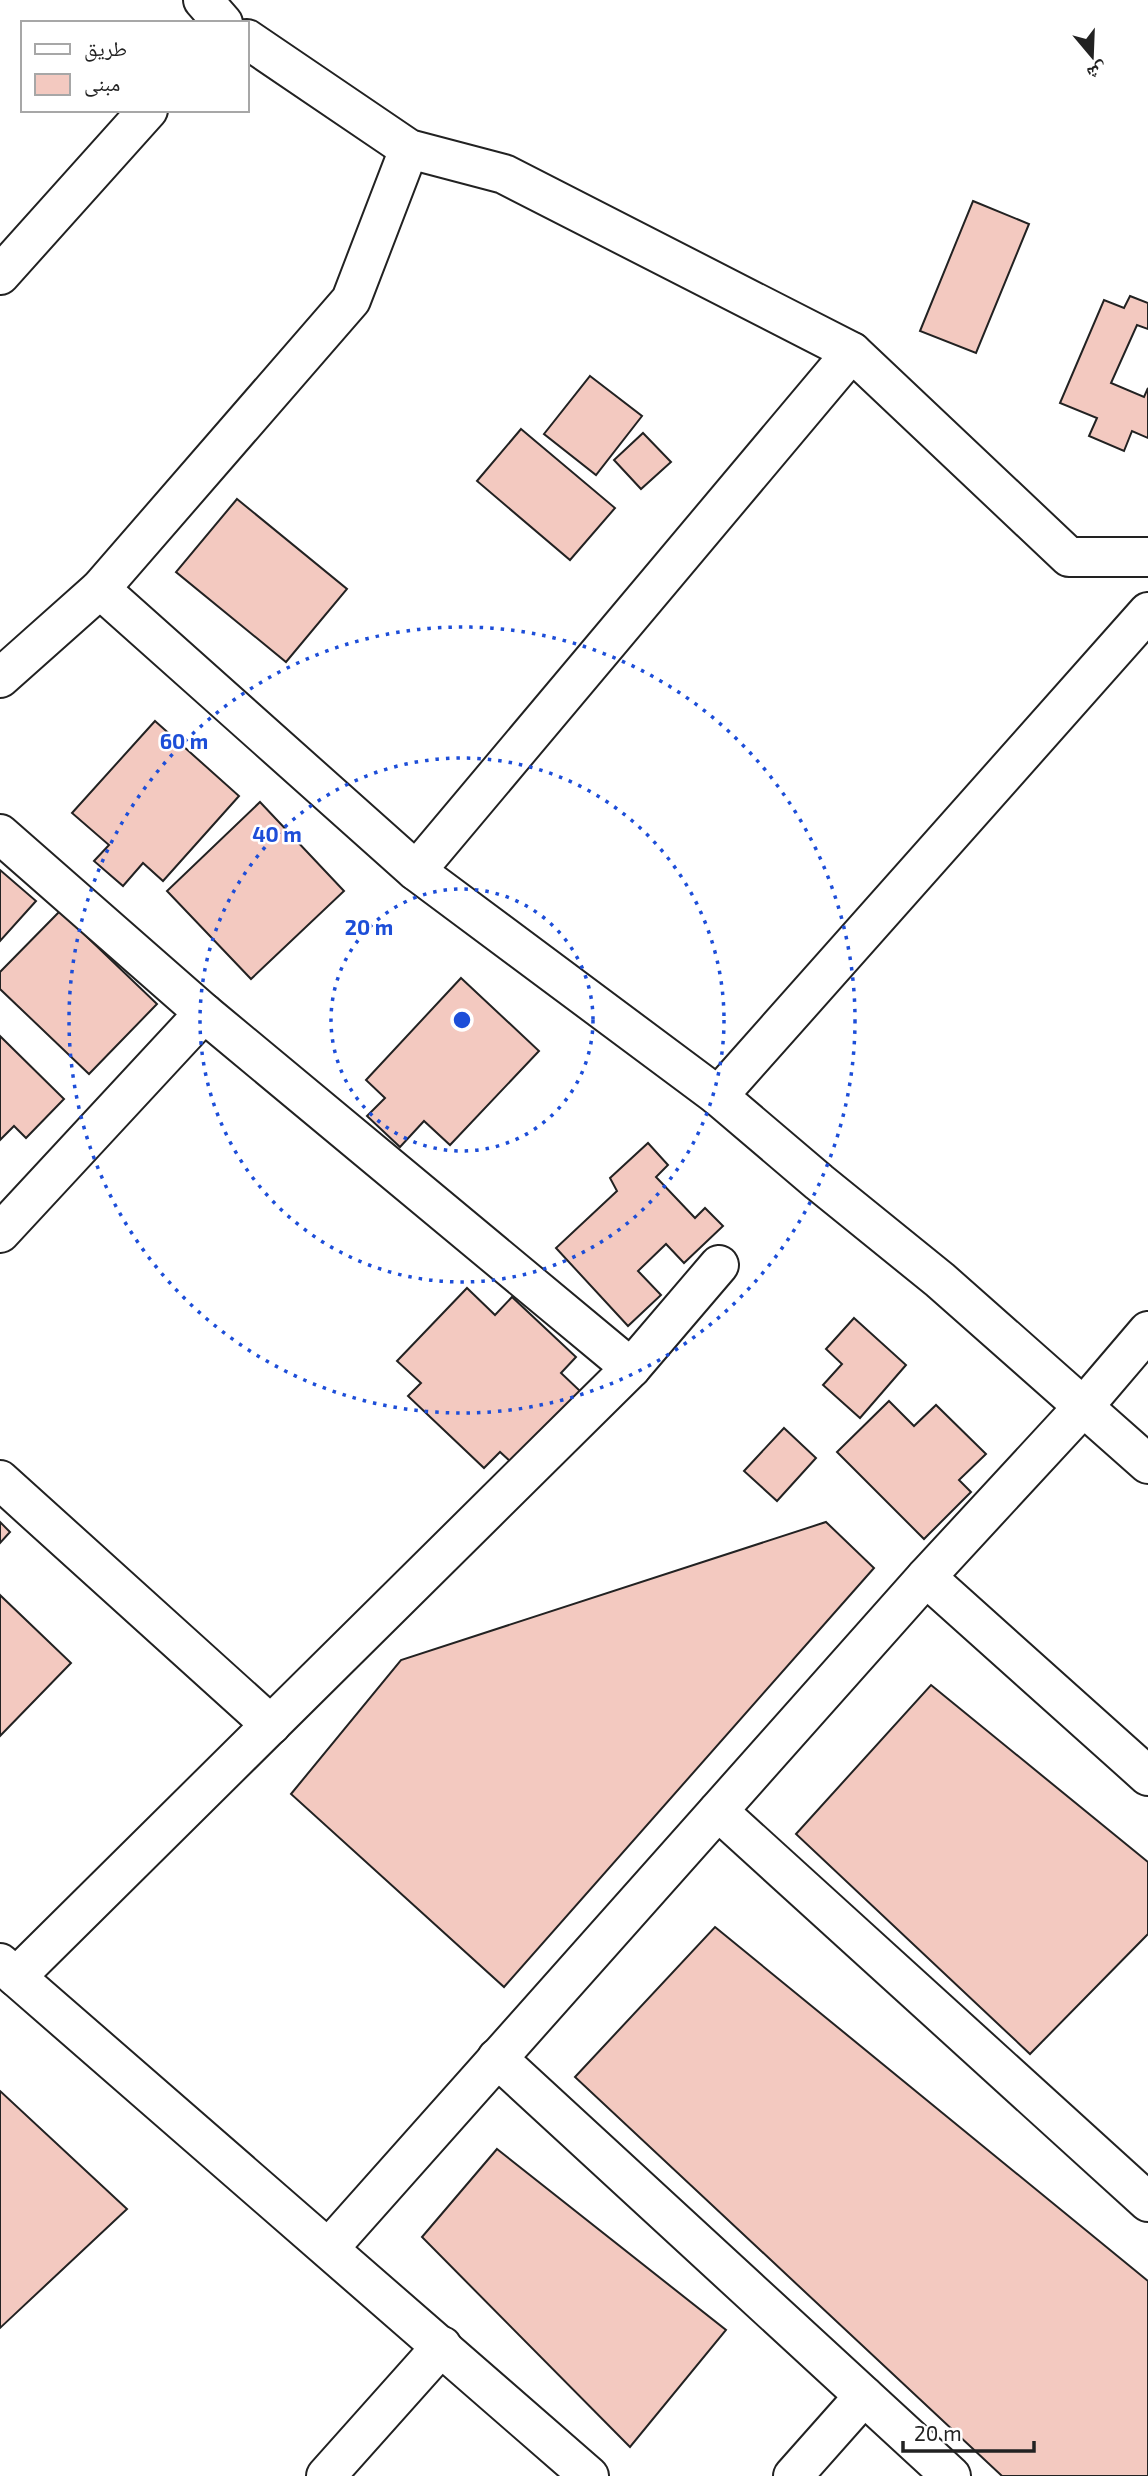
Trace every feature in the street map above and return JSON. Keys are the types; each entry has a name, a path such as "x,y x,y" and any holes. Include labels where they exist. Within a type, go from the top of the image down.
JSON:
{"street":[{"path":"202,0 221,21"},
{"path":"248,40 410,149 504,174 852,352 1069,557 1148,556"},
{"path":"0,275 146,112"},
{"path":"0,678 100,589 351,300 410,149"},
{"path":"416,871 852,352"},
{"path":"100,589 416,871 718,1096 819,1182 940,1279 1148,1464"},
{"path":"718,1096 1148,612"},
{"path":"0,834 204,1013 631,1368"},
{"path":"0,1233 204,1013"},
{"path":"589,2476 8,1970 271,1725 631,1368 719,1265"},
{"path":"329,2248 926,1577 1084,1406 1148,1331"},
{"path":"0,1479 271,1725"},
{"path":"926,1577 1148,1776"},
{"path":"718,1811 1148,2202"},
{"path":"497,2058 951,2476"},
{"path":"326,2476 442,2346"},
{"path":"793,2476 864,2396"}],"building":[{"path":"973,201 1029,224 976,353 920,331"},
{"path":"1130,296 1148,303 1148,329 1137,325 1111,383 1144,397 1148,388 1148,438 1132,431 1124,451 1089,436 1097,418 1060,403 1104,300 1124,308"},
{"path":"590,376 642,416 596,475 544,434"},
{"path":"521,429 615,508 570,560 477,481"},
{"path":"643,433 671,462 641,489 614,460"},
{"path":"237,499 347,589 286,662 176,572"},
{"path":"155,721 239,796 163,881 143,863 123,886 94,861 109,845 72,813"},
{"path":"260,802 344,891 251,979 167,891"},
{"path":"0,870 36,901 0,941"},
{"path":"60,911 157,1004 89,1074 0,989 0,972"},
{"path":"461,978 539,1051 450,1145 424,1121 400,1147 367,1116 385,1098 366,1080"},
{"path":"0,1036 64,1099 26,1138 14,1126 0,1140"},
{"path":"648,1143 668,1165 656,1177 695,1218 705,1208 723,1226 684,1263 666,1244 638,1271 661,1295 628,1326 556,1248 617,1191 610,1178"},
{"path":"467,1288 495,1315 512,1297 576,1357 561,1373 580,1391 512,1463 500,1452 484,1468 408,1396 421,1383 397,1361"},
{"path":"854,1318 906,1365 860,1418 823,1385 842,1364 826,1349"},
{"path":"889,1401 914,1426 936,1405 986,1454 959,1480 971,1492 924,1539 837,1452"},
{"path":"784,1428 816,1458 777,1501 744,1471"},
{"path":"0,1522 10,1532 0,1543"},
{"path":"826,1522 874,1568 504,1987 291,1794 401,1660"},
{"path":"0,1595 71,1663 0,1736"},
{"path":"931,1685 1148,1862 1148,1934 1030,2054 796,1834"},
{"path":"715,1927 1148,2281 1148,2476 1002,2476 575,2077"},
{"path":"0,2091 127,2209 0,2328"},
{"path":"497,2149 726,2330 630,2447 422,2237"}]}
